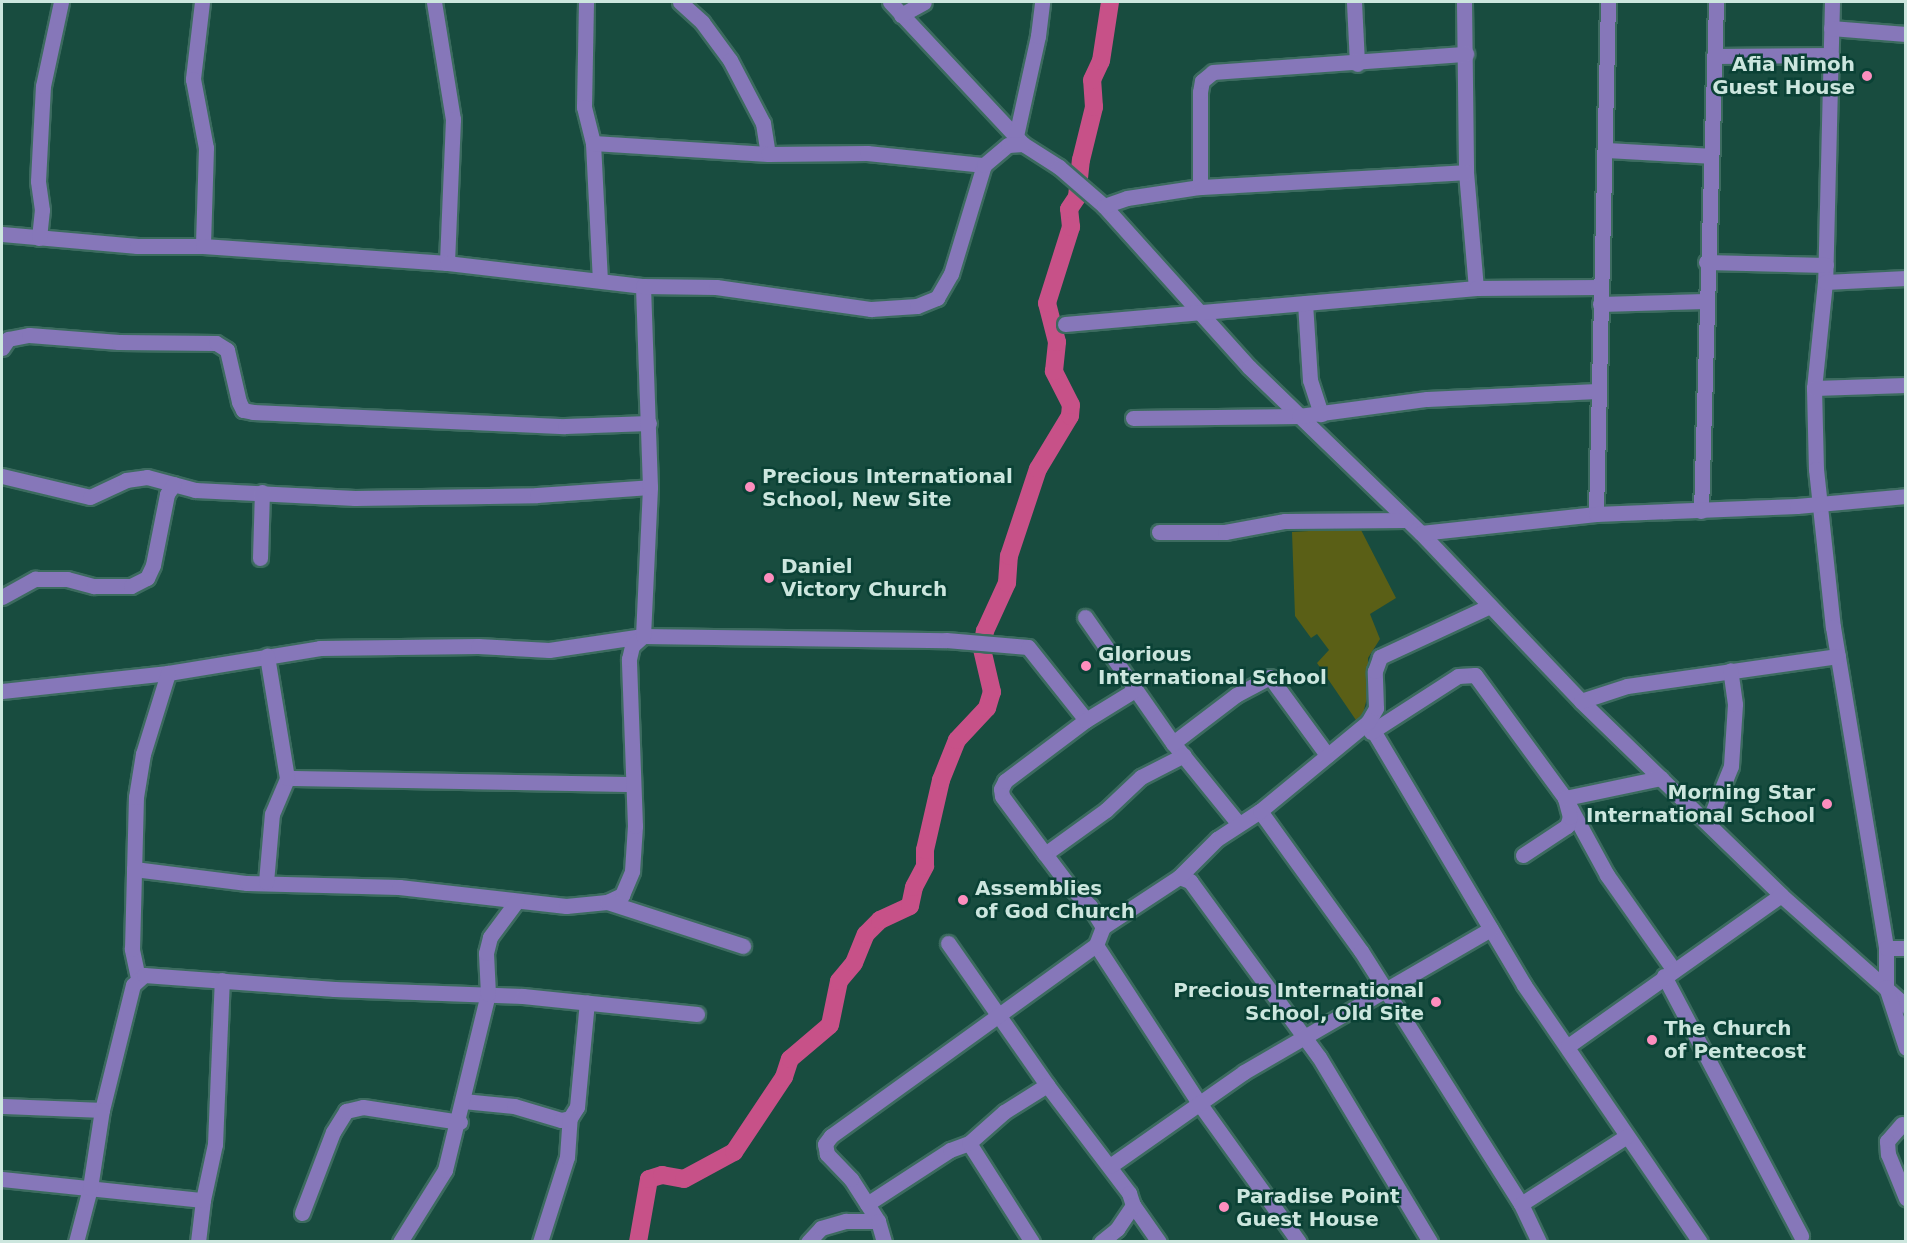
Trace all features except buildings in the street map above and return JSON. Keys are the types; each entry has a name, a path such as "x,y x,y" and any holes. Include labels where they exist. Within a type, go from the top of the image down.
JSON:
{"street":[{"path":"39,238 42,210 38,181 43,86 60,2"},
{"path":"202,2 193,79 206,148 203,246"},
{"path":"434,2 453,119 447,263"},
{"path":"586,2 584,107 593,143 600,280"},
{"path":"680,2 702,22 730,60 763,123 768,154"},
{"path":"890,2 1019,140 1080,185 1104,206 1205,315 1249,367 1421,533 1581,700 1780,894 1905,1006"},
{"path":"901,15 924,2"},
{"path":"1019,140 1042,2"},
{"path":"1354,2 1357,64"},
{"path":"1464,2 1466,172 1476,288"},
{"path":"1596,514 1599,287 1608,2"},
{"path":"1701,511 1706,262 1716,2"},
{"path":"1832,2 1826,265 1814,388 1820,504 1838,656 1886,948 1886,987 1905,1048"},
{"path":"1831,28 1905,34"},
{"path":"1200,187 1200,92 1202,81 1213,72 1357,64 1466,54"},
{"path":"1714,56 1831,56"},
{"path":"2,234 137,246 203,246 447,263 643,286 716,287 871,309 917,306 937,298 951,274 984,165 1008,145 1019,140"},
{"path":"593,143 768,154 867,153 984,165"},
{"path":"1605,150 1711,156"},
{"path":"1104,206 1128,198 1200,187 1466,172"},
{"path":"1706,262 1826,265"},
{"path":"1825,282 1905,278"},
{"path":"607,903 622,894 632,871 633,784 629,659 632,646 643,636 650,487 643,286"},
{"path":"1065,324 1205,315 1305,303 1476,288 1599,287"},
{"path":"1600,304 1705,301"},
{"path":"1305,303 1310,380 1321,414"},
{"path":"2,348 8,339 28,335 119,342 216,343 227,350 239,402 243,410 253,412 554,426 649,423"},
{"path":"1814,388 1905,385"},
{"path":"1133,418 1299,416 1427,399 1598,391"},
{"path":"2,476 90,497 126,480 147,477 195,490 355,498 537,495 650,487"},
{"path":"2,597 35,579 67,579 94,586 131,586 147,578 153,565 167,494 174,484"},
{"path":"260,558 262,492"},
{"path":"1421,533 1596,514 1701,511 1905,496"},
{"path":"1159,532 1225,532 1285,521 1406,520"},
{"path":"1369,728 1376,708 1375,671 1380,657 1491,606"},
{"path":"1085,617 1173,743 1238,823"},
{"path":"2,691 168,673 320,648 478,646 549,650 643,636 920,640 1028,647 1086,720"},
{"path":"266,882 272,814 287,778 267,656"},
{"path":"1581,700 1627,686 1838,656"},
{"path":"1708,823 1731,766 1735,728 1730,670"},
{"path":"76,1242 90,1188 114,1049 138,978 132,949 136,797 143,754 168,673"},
{"path":"884,1242 878,1221 867,1204 827,1154 825,1144 831,1136 1096,945 1103,927 1179,877 1197,855 1238,823 1260,811 1327,755 1458,676 1475,675 1565,798 1607,874 1669,972 1802,1236"},
{"path":"1173,743 1236,695 1270,677 1327,755"},
{"path":"1103,927 1090,906 1070,887 1045,854 1001,789 1005,782 1086,720 1136,690"},
{"path":"1369,728 1524,985 1568,1046 1700,1242"},
{"path":"1045,854 1106,810 1141,777 1184,755"},
{"path":"287,778 633,784"},
{"path":"1565,798 1661,778"},
{"path":"1523,855 1567,826 1570,817 1565,798"},
{"path":"1260,811 1361,951 1386,994 1521,1204 1539,1242"},
{"path":"134,869 266,882 399,886 516,902 566,906 607,903 743,946"},
{"path":"1179,877 1190,880 1302,1039 1318,1057 1430,1242"},
{"path":"1568,1046 1780,894"},
{"path":"400,1242 434,1193 460,1122 488,994 486,953 490,937 516,902"},
{"path":"1110,1166 1199,1103 1302,1039 1386,994 1491,929"},
{"path":"948,943 1047,1085 1110,1166 1133,1205 1159,1242"},
{"path":"1096,945 1199,1103 1299,1242"},
{"path":"1886,948 1905,948"},
{"path":"138,978 222,980 488,994 697,1014"},
{"path":"198,1242 203,1200 215,1144 222,980"},
{"path":"540,1242 567,1157 570,1118 578,1107 587,1002"},
{"path":"867,1204 950,1150 969,1143 1004,1112 1047,1085"},
{"path":"464,1101 514,1106 561,1120 570,1118"},
{"path":"2,1106 102,1110"},
{"path":"302,1213 333,1132 346,1111 363,1107 460,1122"},
{"path":"1902,1124 1887,1141 1887,1154 1905,1198"},
{"path":"1521,1204 1627,1136"},
{"path":"969,1143 1032,1242"},
{"path":"2,1179 203,1200"},
{"path":"1101,1242 1117,1229 1133,1205"},
{"path":"808,1242 822,1228 846,1221 878,1221"}],"green space":[{"path":"1360,528 1396,598 1370,614 1380,639 1368,658 1368,694 1360,726 1317,663 1329,650 1317,634 1311,638 1295,616 1292,532"}],"waterway":[{"path":"638,1242 649,1179 662,1175 684,1179 734,1152 784,1077 790,1059 830,1025 839,981 854,963 866,934 880,920 910,906 914,887 925,866 925,850 941,780 957,740 987,708 992,692 982,649 985,631 1007,583 1009,556 1038,469 1070,416 1071,405 1054,371 1057,342 1047,303 1071,227 1069,209 1077,197 1081,160 1094,107 1092,80 1101,61 1110,2"}],"place":[{"name":"Afia Nimoh Guest House","path":"1867,76"},
{"name":"Precious International School, New Site","path":"750,487"},
{"name":"Daniel Victory Church","path":"769,578"},
{"name":"Glorious International School","path":"1086,666"},
{"name":"Morning Star International School","path":"1827,804"},
{"name":"Assemblies of God Church","path":"963,900"},
{"name":"Precious International School, Old Site","path":"1436,1002"},
{"name":"The Church of Pentecost","path":"1652,1040"},
{"name":"Paradise Point Guest House","path":"1224,1207"}]}
